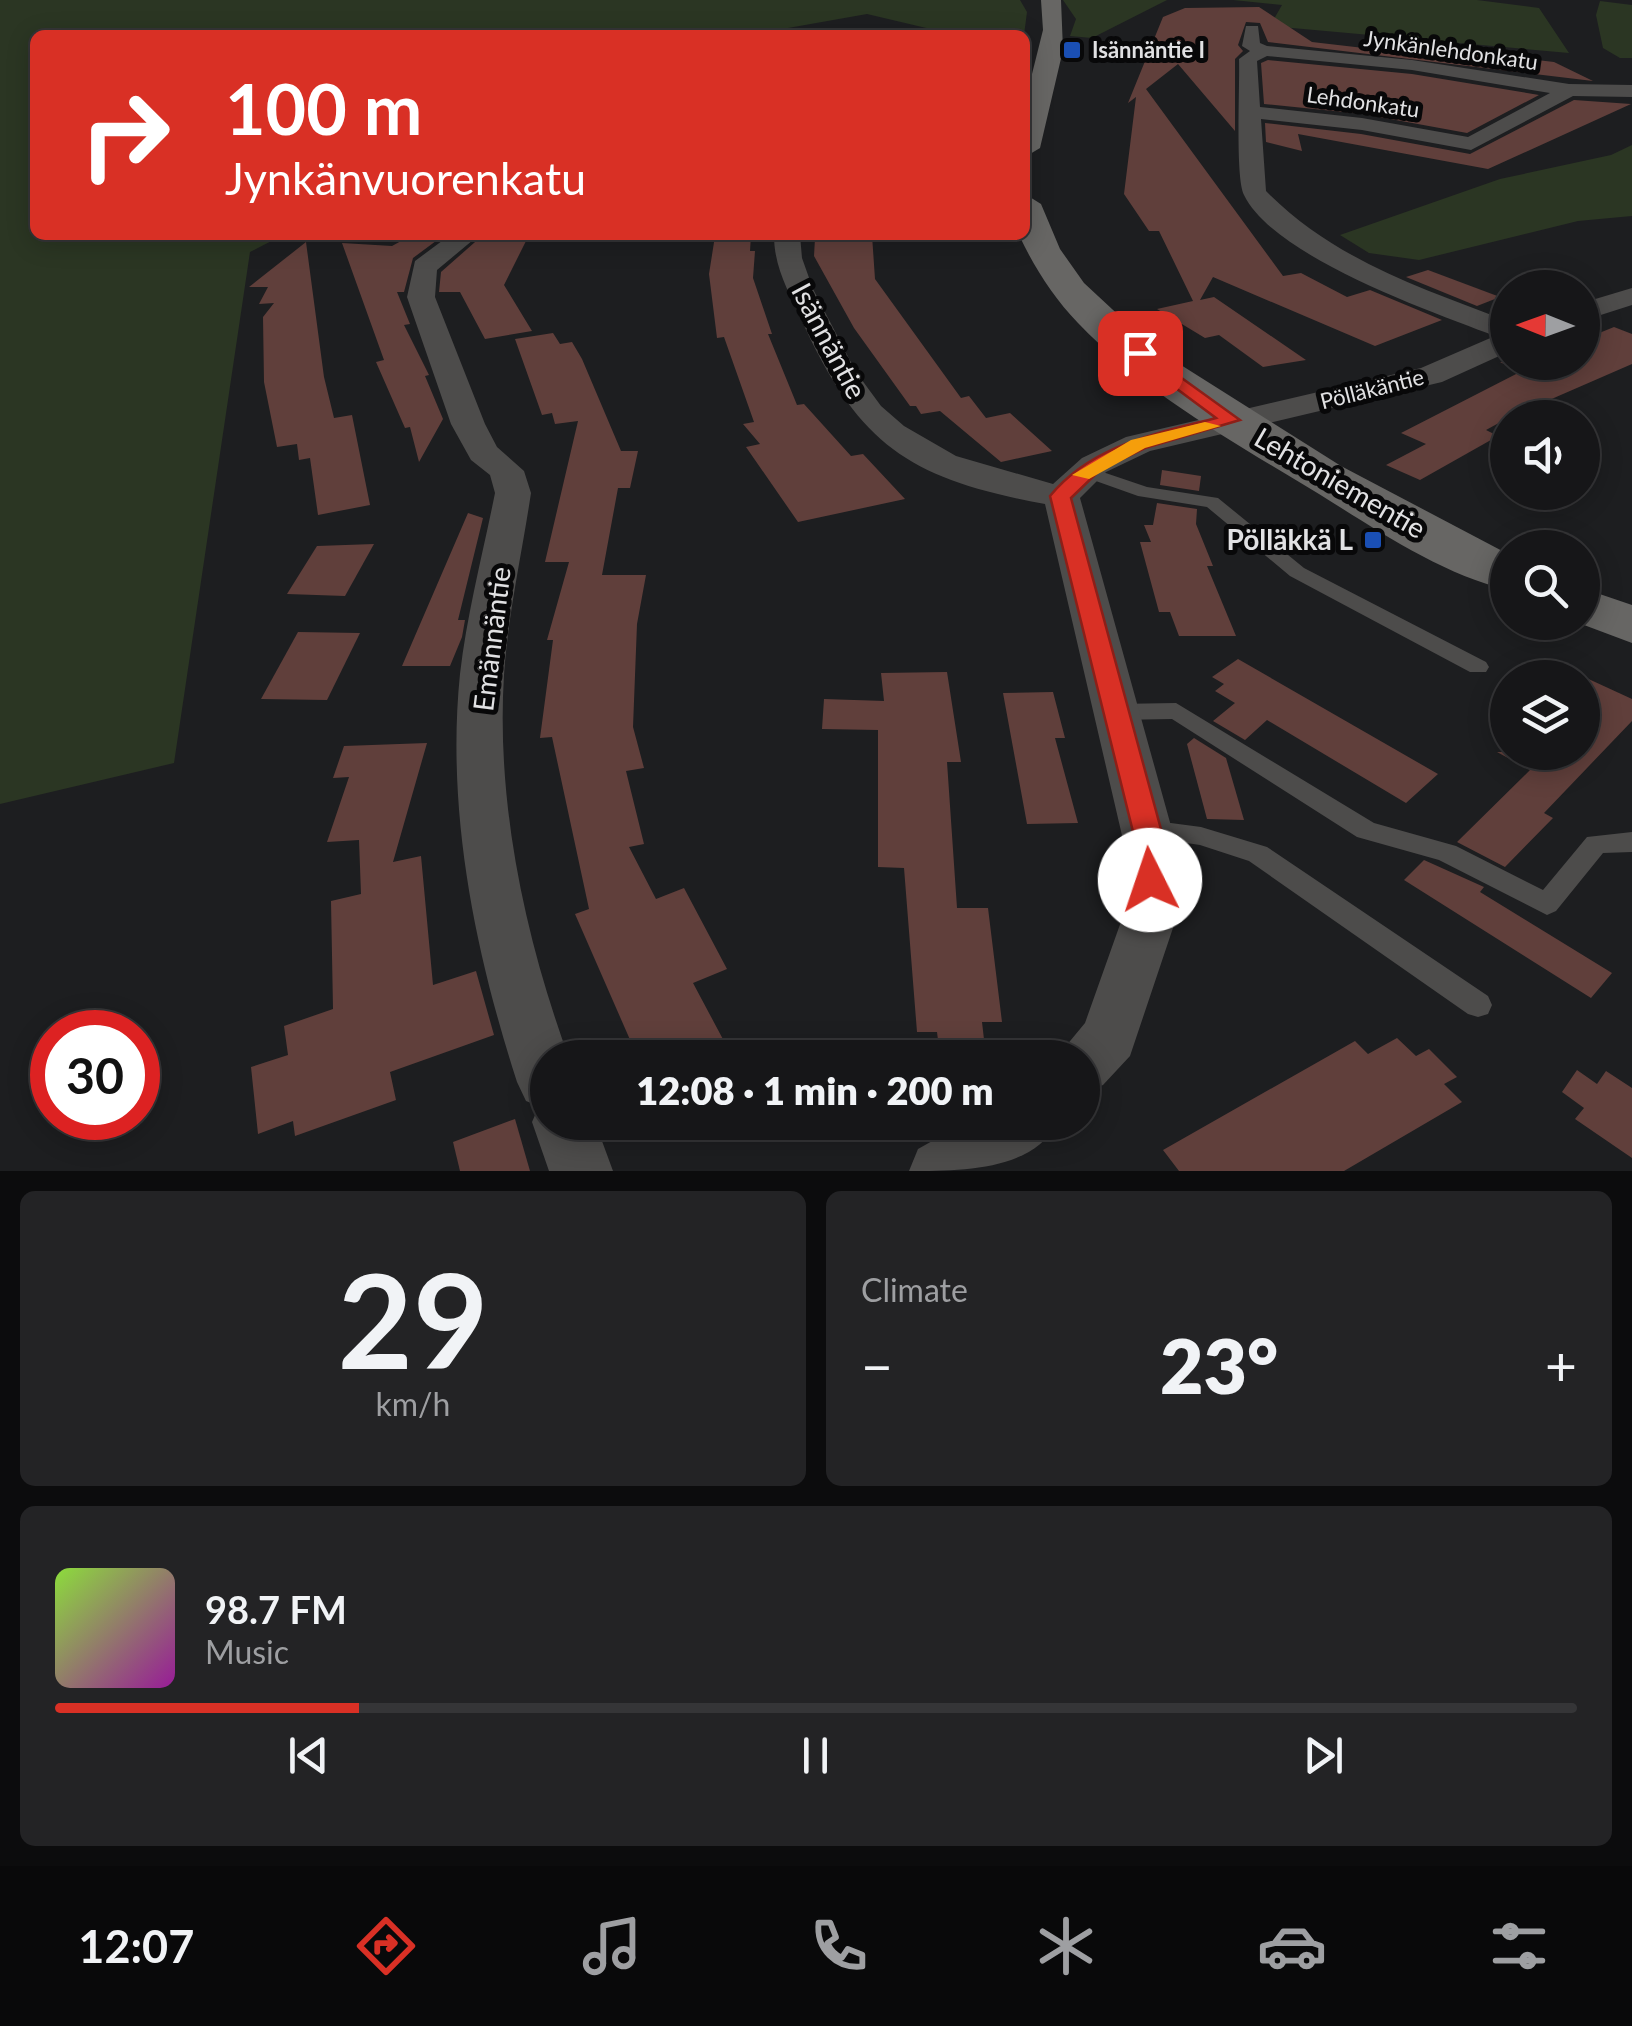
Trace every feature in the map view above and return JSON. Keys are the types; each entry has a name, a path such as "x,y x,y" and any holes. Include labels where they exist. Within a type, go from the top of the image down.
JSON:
{"main road":[{"path":"1030,107 1034,80 1057,10 1051,0"},
{"name":"Lehtoniementie","path":"1030,224 1053,264 1091,314 1231,420 1382,511 1490,565"},
{"path":"1600,613 1632,625"}],"street":[{"path":"1252,29 1251,46 1264,52"},
{"path":"1264,52 1248,59 1254,194 1289,230 1352,269 1490,324"},
{"name":"Jynkänlehdonkatu","path":"1264,52 1412,64 1569,90 1632,91"},
{"name":"Lehdonkatu","path":"1248,112 1362,124 1471,144 1569,90"},
{"name":"Emännäntie","path":"460,240 424,268 421,297 468,424 483,452 506,471 513,493 482,676 482,759 492,878 536,1040"},
{"name":"Isännäntie","path":"787,240 786,259 848,386 878,424 944,466 1002,487 1073,484"},
{"path":"1600,307 1632,296"},
{"name":"Pölläkäntie","path":"1073,484 1138,444 1431,375 1490,349"},
{"path":"1073,484 1114,712 1146,828 1150,916 1110,1038 1100,1048"},
{"path":"570,1140 581,1171"},
{"path":"942,1171 996,1140"}],"lane":[{"path":"1073,484 1212,502 1297,572 1478,666"},
{"path":"1114,712 1176,712 1366,830 1446,853 1547,904 1596,844 1632,842"},
{"path":"1146,828 1201,836 1258,854 1478,1005"}],"green space":[{"path":"0,0 1020,0 1027,12 1025,30 935,30 867,14 786,30 30,30 30,240 273,240 250,252 174,763 0,804"},
{"path":"1063,0 1167,0 1092,38 1070,36 1076,19"},
{"path":"1233,0 1477,0 1539,8 1569,53 1270,26 1282,5"},
{"path":"1600,1 1632,5 1632,58 1620,58 1603,48 1596,15"},
{"path":"1632,145 1632,216 1578,221 1419,260 1369,253 1340,235 1500,179 1611,155"}],"building":[{"path":"1259,7 1312,42 1407,53 1425,47 1554,62 1593,81 1268,42 1260,23 1246,22 1238,45 1243,51 1235,59 1235,131 1178,64 1146,89 1283,276 1301,273 1347,297 1370,290 1442,320 1375,346 1213,277 1200,300 1214,297 1306,360 1263,367 1219,335 1205,338 1157,309 1193,301 1159,231 1149,231 1124,194 1136,97 1128,103 1163,17 1185,8"},
{"path":"1268,60 1412,74 1539,95 1467,133 1363,114 1264,104 1261,63"},
{"path":"1574,100 1631,104 1488,169 1298,134 1302,151 1266,142 1265,123 1361,134 1470,154"},
{"path":"403,240 437,240 413,258 404,292 397,292 410,324 404,325 429,375 425,376 443,419 419,462 410,427 405,428 376,362 384,360 342,243 392,246"},
{"path":"477,240 526,240 504,285 532,331 485,339 460,292 439,292 441,272"},
{"path":"714,240 751,240 750,251 755,251 753,278 772,334 768,334 797,405 804,404 851,456 863,454 905,499 798,522 746,447 760,444 743,424 754,422 724,337 717,338 709,274"},
{"path":"815,240 872,240 875,279 961,398 969,396 986,418 1010,413 1052,451 1001,462 940,411 921,414 916,406 910,406 854,328 814,256"},
{"path":"306,242 324,377 334,418 352,415 370,505 318,515 310,458 299,460 297,444 277,447 264,382 263,317 274,303 259,304 268,287 249,287"},
{"path":"1428,270 1490,293 1490,301 1477,306 1406,277"},
{"path":"1614,327 1632,334 1632,364 1600,378 1600,333"},
{"path":"553,333 560,344 572,342 621,451 638,451 630,488 618,488 602,575 646,575 637,624 633,727 644,768 626,771 644,844 629,847 656,899 684,888 727,969 693,983 723,1040 630,1040 575,914 589,909 552,737 540,738 553,640 547,640 569,562 545,562 578,421 555,424 552,413 542,415 515,339"},
{"path":"1504,380 1595,380 1549,400 1490,400 1490,428 1486,430 1490,432 1490,441 1420,480 1386,465 1426,444 1401,433"},
{"path":"1162,470 1201,476 1199,491 1160,485"},
{"path":"1157,503 1197,509 1196,524 1213,566 1207,566 1236,636 1179,636 1170,612 1159,612 1140,542 1151,542 1144,525 1153,525"},
{"path":"468,513 483,518 458,620 465,620 462,637 450,666 402,666"},
{"path":"374,544 345,596 287,594 317,546"},
{"path":"298,632 360,633 327,700 261,699"},
{"path":"1238,659 1438,774 1406,803 1267,720 1245,740 1213,721 1235,703 1215,691 1224,684 1212,677"},
{"path":"947,672 961,762 947,762 957,908 988,908 1002,1022 982,1022 984,1040 938,1040 937,1032 917,1032 904,868 878,867 878,730 822,729 824,699 884,701 881,673"},
{"path":"1600,684 1632,699 1632,721 1600,754"},
{"path":"1053,692 1065,738 1055,738 1078,823 1027,824 1003,693"},
{"path":"1194,738 1226,758 1244,820 1207,819 1187,744"},
{"path":"427,743 393,862 421,856 433,985 476,971 494,1035 390,1072 396,1100 295,1136 293,1121 258,1134 251,1067 288,1055 284,1026 333,1009 331,901 361,894 359,840 327,842 349,777 333,778 344,746"},
{"path":"1530,770 1585,770 1544,813 1553,818 1505,867 1457,842"},
{"path":"1424,860 1484,887 1480,892 1612,973 1591,998 1404,880"},
{"path":"1397,1038 1416,1056 1429,1049 1457,1077 1444,1084 1462,1102 1344,1171 1179,1171 1163,1150 1355,1041 1368,1054"},
{"path":"1577,1070 1597,1084 1606,1071 1632,1088 1632,1158 1575,1119 1584,1108 1562,1092"},
{"path":"515,1119 530,1171 460,1171 453,1142"}],"slow traffic":[{"path":"1082,475 1138,444 1211,426"}],"place":[{"name":"Isännäntie I","path":"1072,50"},
{"name":"Pölläkkä L","path":"1373,540"}],"route":[{"path":"1140,353 1231,420 1138,444 1094,465 1061,496 1150,844 1150,880"}]}
